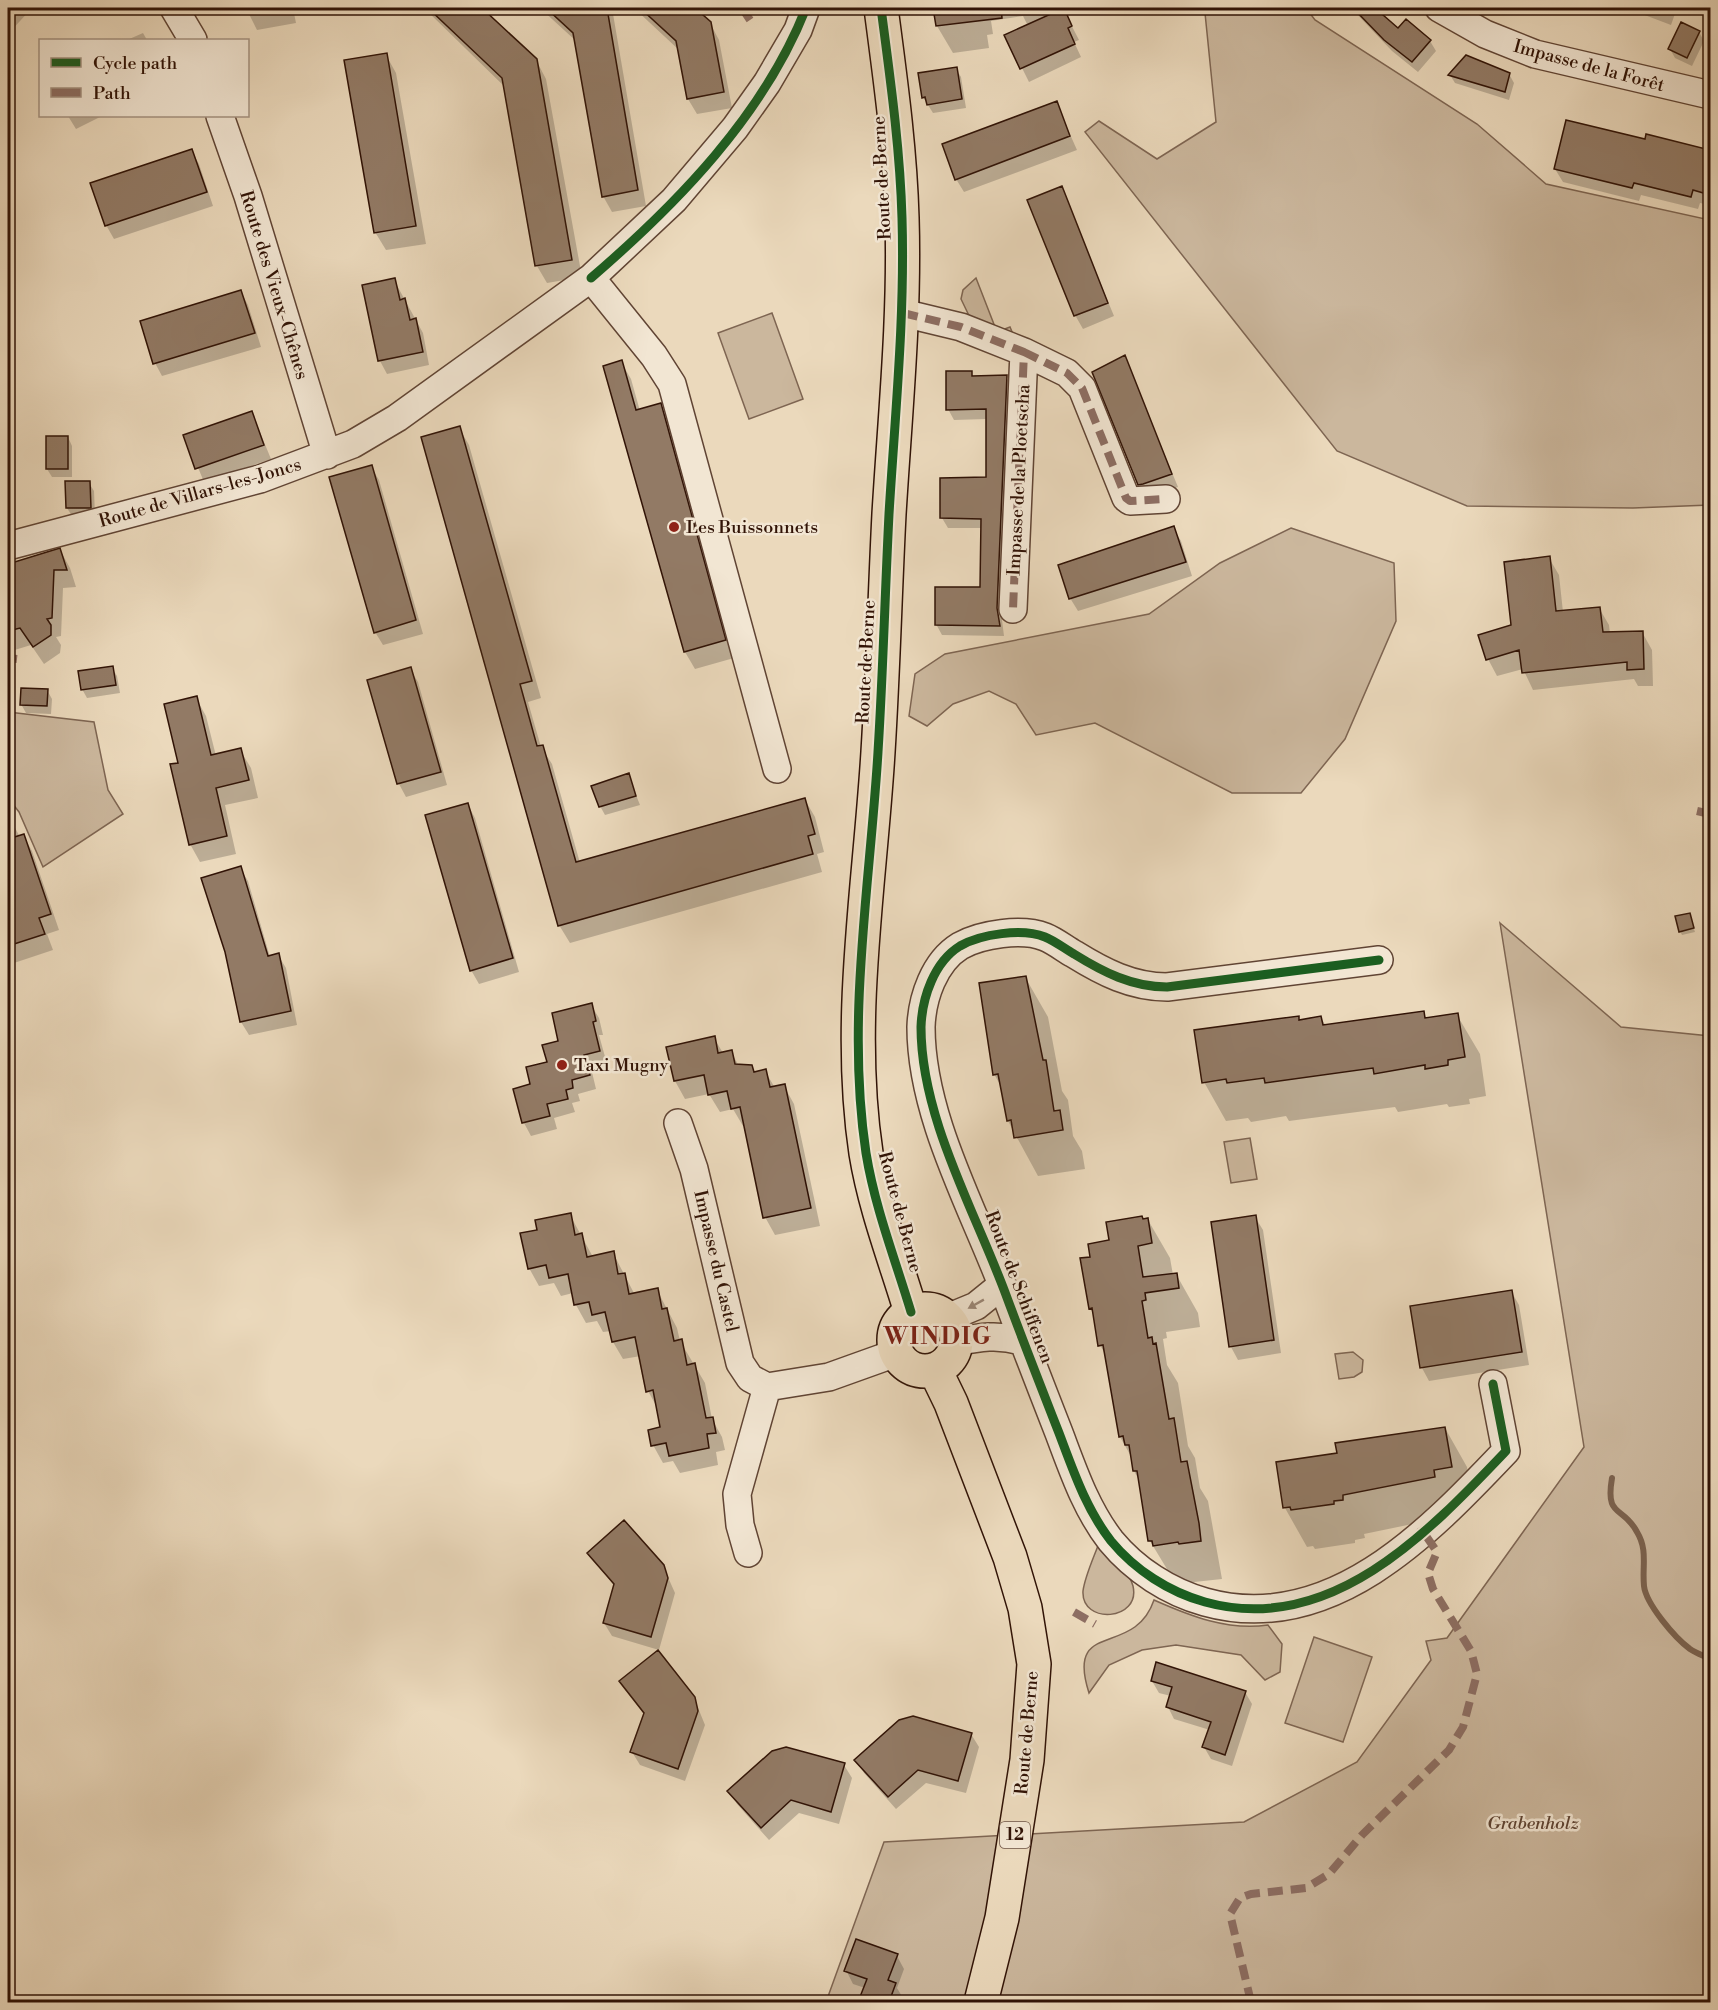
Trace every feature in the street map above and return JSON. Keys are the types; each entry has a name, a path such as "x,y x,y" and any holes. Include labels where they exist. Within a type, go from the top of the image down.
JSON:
{"main road":[{"name":"Route de Berne","path":"881,8 896,120 901,187 903,313 889,514 878,753 858,1022 859,1082 868,1165 881,1220 911,1312"},
{"path":"930,1310 951,1330 950,1359 935,1370 926,1372 908,1367 896,1353 894,1334 903,1317 911,1312 930,1310"},
{"name":"Route de Berne","path":"935,1370 951,1402 1010,1557 1025,1608 1034,1664 1032,1710 1025,1772 1002,1918 981,2002"}],"street":[{"path":"174,8 192,39"},
{"name":"Route de Villars-les-Joncs","path":"8,546 260,479 352,444 397,418 591,278 621,252 696,177 767,83 798,30 807,8"},
{"name":"Impasse de la Forêt","path":"1439,8 1485,34 1535,54 1710,95"},
{"name":"Route des Vieux-Chênes","path":"220,117 248,196 327,455"},
{"path":"591,278 654,356 672,384 777,769"},
{"name":"Impasse de la Ploetscha","path":"903,313 961,327 1024,352 1067,373 1082,388 1126,498 1130,501 1166,499"},
{"name":"Impasse de la Ploetscha","path":"1013,609 1024,352"},
{"name":"Route de Schiffenen","path":"1379,960 1167,987 1145,987 1113,975 1044,936 998,932 959,946 932,976 921,1026 927,1073 949,1158 1002,1285 1084,1497 1112,1542 1130,1560 1180,1595 1216,1605 1257,1610 1291,1606 1332,1592 1360,1578 1412,1543 1442,1519 1506,1451 1493,1384"},
{"name":"Impasse du Castel","path":"678,1123 697,1180 740,1363 750,1378 767,1387"},
{"name":"Route de Schiffenen","path":"951,1330 1002,1285"},
{"name":"Route de Schiffenen","path":"951,1330 1004,1335 1022,1341"},
{"path":"748,1553 740,1526 737,1494 767,1387 829,1377 896,1353"}],"green space":[{"path":"1202,8 1306,8 1315,20 1477,124 1546,184 1710,220 1710,505 1633,508 1467,506 1337,451 1085,132 1099,121 1157,159 1216,122 1205,13"},
{"path":"976,278 997,332 1010,327 1015,339 973,324 961,299 963,290"},
{"path":"772,313 803,399 749,419 718,333"},
{"path":"1291,528 1394,563 1396,621 1345,739 1301,793 1232,793 1095,723 1036,735 1016,704 989,691 953,704 927,726 909,716 915,674 945,654 1149,614 1220,563"},
{"path":"8,712 94,722 108,790 123,814 43,867 19,812 8,798"},
{"name":"Grabenholz","path":"1500,923 1621,1027 1710,1036 1710,2002 826,2002 884,1842 1244,1822 1357,1762 1431,1660 1426,1641 1447,1638 1584,1447"},
{"path":"1250,1138 1257,1179 1231,1183 1224,1142"},
{"path":"1353,1352 1363,1360 1362,1372 1354,1377 1339,1379 1335,1354"},
{"path":"1099,1543 1123,1569 1133,1586 1133,1598 1120,1612 1100,1614 1085,1602 1083,1591"},
{"path":"1154,1600 1210,1621 1238,1626 1268,1625 1282,1644 1280,1672 1265,1680 1241,1655 1176,1645 1142,1650 1109,1665 1089,1693 1084,1670 1086,1655 1094,1646 1132,1629 1144,1618"},
{"path":"1314,1637 1372,1657 1343,1742 1285,1723"}],"building":[{"path":"428,8 482,8 537,59 572,260 535,266 502,78"},
{"path":"546,8 607,8 638,190 602,197 573,33"},
{"path":"640,8 695,8 711,22 724,92 687,99 676,41"},
{"path":"933,8 1001,8 1002,18 936,26"},
{"path":"1064,8 1072,26 1068,28 1075,44 1020,69 1004,35"},
{"path":"1353,8 1375,8 1398,28 1406,19 1431,40 1412,62 1384,40"},
{"path":"1681,22 1700,31 1687,58 1668,49"},
{"path":"387,53 416,226 374,233 344,60"},
{"path":"1466,55 1510,73 1505,92 1448,75"},
{"path":"957,67 962,99 927,105 925,97 922,98 918,73"},
{"path":"1057,101 1070,136 955,180 942,144"},
{"path":"1566,120 1645,139 1646,134 1710,150 1710,195 1693,190 1691,197 1634,183 1632,188 1554,169"},
{"path":"192,149 207,192 105,226 90,183"},
{"path":"1062,186 1108,303 1074,316 1027,200"},
{"path":"395,278 400,300 405,298 410,320 416,318 423,352 378,361 362,285"},
{"path":"241,290 255,333 153,364 140,321"},
{"path":"1125,355 1172,474 1138,485 1092,372"},
{"name":"Les Buissonnets","path":"622,360 636,410 661,403 726,640 684,652 603,366"},
{"path":"946,371 972,371 972,376 1007,375 997,608 1000,626 935,625 935,587 980,587 981,519 940,518 940,478 986,477 986,409 946,410"},
{"path":"252,411 264,445 195,469 183,435"},
{"path":"460,426 532,681 520,684 537,746 543,745 576,862 805,798 815,834 808,836 813,854 558,926 421,437"},
{"path":"46,436 68,436 68,469 46,469"},
{"path":"372,465 416,620 374,633 329,477"},
{"path":"65,481 90,481 91,508 66,508"},
{"path":"1174,526 1186,562 1069,599 1058,565"},
{"path":"60,548 67,570 54,570 52,618 47,619 51,625 51,635 33,647 20,628 8,631 8,564"},
{"path":"1550,556 1556,611 1600,607 1603,632 1643,631 1644,669 1627,670 1627,662 1522,673 1519,650 1486,660 1478,635 1511,625 1504,562"},
{"path":"113,666 116,685 81,690 78,671"},
{"path":"411,667 441,772 397,784 367,680"},
{"path":"21,688 48,689 47,706 20,705"},
{"path":"197,696 211,755 241,748 249,780 216,788 227,836 189,845 170,764 178,763 164,704"},
{"path":"629,773 636,796 599,807 591,786"},
{"path":"468,803 513,958 470,971 425,815"},
{"path":"24,834 51,914 39,918 45,934 8,946 8,839"},
{"path":"241,866 268,956 279,953 291,1011 240,1022 225,952 201,878"},
{"path":"1690,913 1694,928 1679,932 1675,916"},
{"path":"1026,976 1043,1060 1046,1060 1054,1111 1060,1110 1063,1130 1014,1138 1011,1120 1007,1121 998,1074 993,1075 979,983"},
{"name":"Taxi Mugny","path":"592,1003 596,1021 593,1022 600,1051 584,1055 590,1075 572,1080 573,1088 566,1090 568,1099 547,1104 550,1116 522,1123 513,1089 530,1084 526,1067 547,1062 542,1045 558,1041 552,1013"},
{"path":"1424,1011 1425,1018 1458,1013 1465,1057 1448,1060 1448,1065 1425,1069 1425,1065 1374,1074 1373,1068 1265,1083 1264,1078 1227,1083 1226,1079 1202,1083 1194,1030 1299,1016 1299,1020 1321,1016 1323,1025"},
{"path":"715,1036 718,1053 732,1050 735,1064 752,1065 754,1072 766,1069 770,1087 785,1084 811,1208 763,1218 740,1107 731,1109 727,1091 708,1095 704,1075 674,1081 666,1047"},
{"path":"571,1213 575,1235 582,1233 587,1257 614,1251 618,1274 625,1273 629,1294 658,1288 662,1309 667,1308 674,1341 682,1339 687,1365 695,1363 706,1418 713,1417 716,1433 707,1434 709,1448 669,1456 666,1443 651,1446 648,1430 660,1427 653,1390 646,1392 635,1337 612,1342 605,1312 592,1315 589,1302 574,1305 568,1274 549,1278 546,1265 528,1269 520,1233 537,1230 535,1220"},
{"path":"1256,1215 1274,1340 1229,1347 1211,1222"},
{"path":"1142,1216 1143,1219 1148,1218 1152,1243 1138,1246 1143,1277 1177,1273 1179,1288 1145,1293 1146,1300 1142,1301 1148,1338 1152,1337 1153,1344 1156,1343 1169,1419 1174,1418 1181,1462 1187,1461 1201,1541 1153,1546 1152,1541 1148,1541 1137,1471 1133,1471 1129,1445 1125,1445 1123,1436 1119,1437 1103,1345 1098,1346 1092,1308 1089,1309 1080,1258 1090,1257 1088,1244 1109,1240 1106,1222"},
{"path":"1512,1290 1522,1352 1420,1368 1410,1306"},
{"path":"1445,1427 1452,1467 1434,1470 1435,1477 1343,1495 1343,1500 1334,1501 1334,1504 1291,1510 1290,1507 1283,1508 1276,1462 1337,1453 1335,1443"},
{"path":"624,1520 664,1565 668,1578 651,1637 603,1623 614,1584 587,1553"},
{"path":"658,1650 695,1697 698,1711 678,1769 630,1752 644,1713 619,1681"},
{"path":"1156,1662 1246,1691 1225,1755 1202,1747 1211,1722 1166,1707 1172,1687 1151,1681"},
{"path":"913,1716 972,1733 958,1781 918,1770 888,1797 854,1760 899,1720"},
{"path":"786,1747 845,1763 831,1812 791,1800 761,1828 727,1791 772,1751"},
{"path":"856,1939 898,1954 888,1980 896,1983 889,2002 858,2002 867,1979 844,1971"}],"waterway":[{"path":"1612,1478 1610,1491 1613,1506 1632,1524 1642,1545 1644,1586 1650,1602 1669,1629 1684,1644 1710,1659"}],"marked path":[{"path":"742,8 750,20"},
{"path":"903,313 961,327 1024,352 1013,609"},
{"path":"1024,352 1067,373 1082,388 1126,498 1130,501 1166,499"},
{"path":"8,658 17,659"},
{"path":"1697,811 1710,814"},
{"path":"1251,2002 1230,1914 1240,1898 1251,1894 1306,1888 1329,1874 1362,1835 1449,1750 1463,1727 1477,1674 1471,1651 1433,1589 1428,1573 1437,1552 1420,1527"},
{"path":"1074,1612 1095,1624"}],"cycle path":[{"path":"591,278 655,220 715,155 767,85 806,8"},
{"path":"881,8 899,165 903,255 878,752 862,953 858,1053 860,1103 870,1173 880,1214 911,1312"},
{"path":"1379,960 1167,987 1142,984 1107,972 1036,934 1014,933 979,938 960,946 943,961 927,993 921,1027 923,1061 930,1095 952,1164 1087,1503 1102,1529 1120,1552 1153,1579 1166,1586 1205,1602 1251,1609 1294,1605 1335,1591 1374,1570 1410,1544 1444,1514 1506,1451 1493,1384"}],"place":[{"name":"Les Buissonnets","path":"674,527"},
{"name":"Taxi Mugny","path":"562,1065"}],"district":[{"name":"WINDIG","path":"938,1337"}]}
